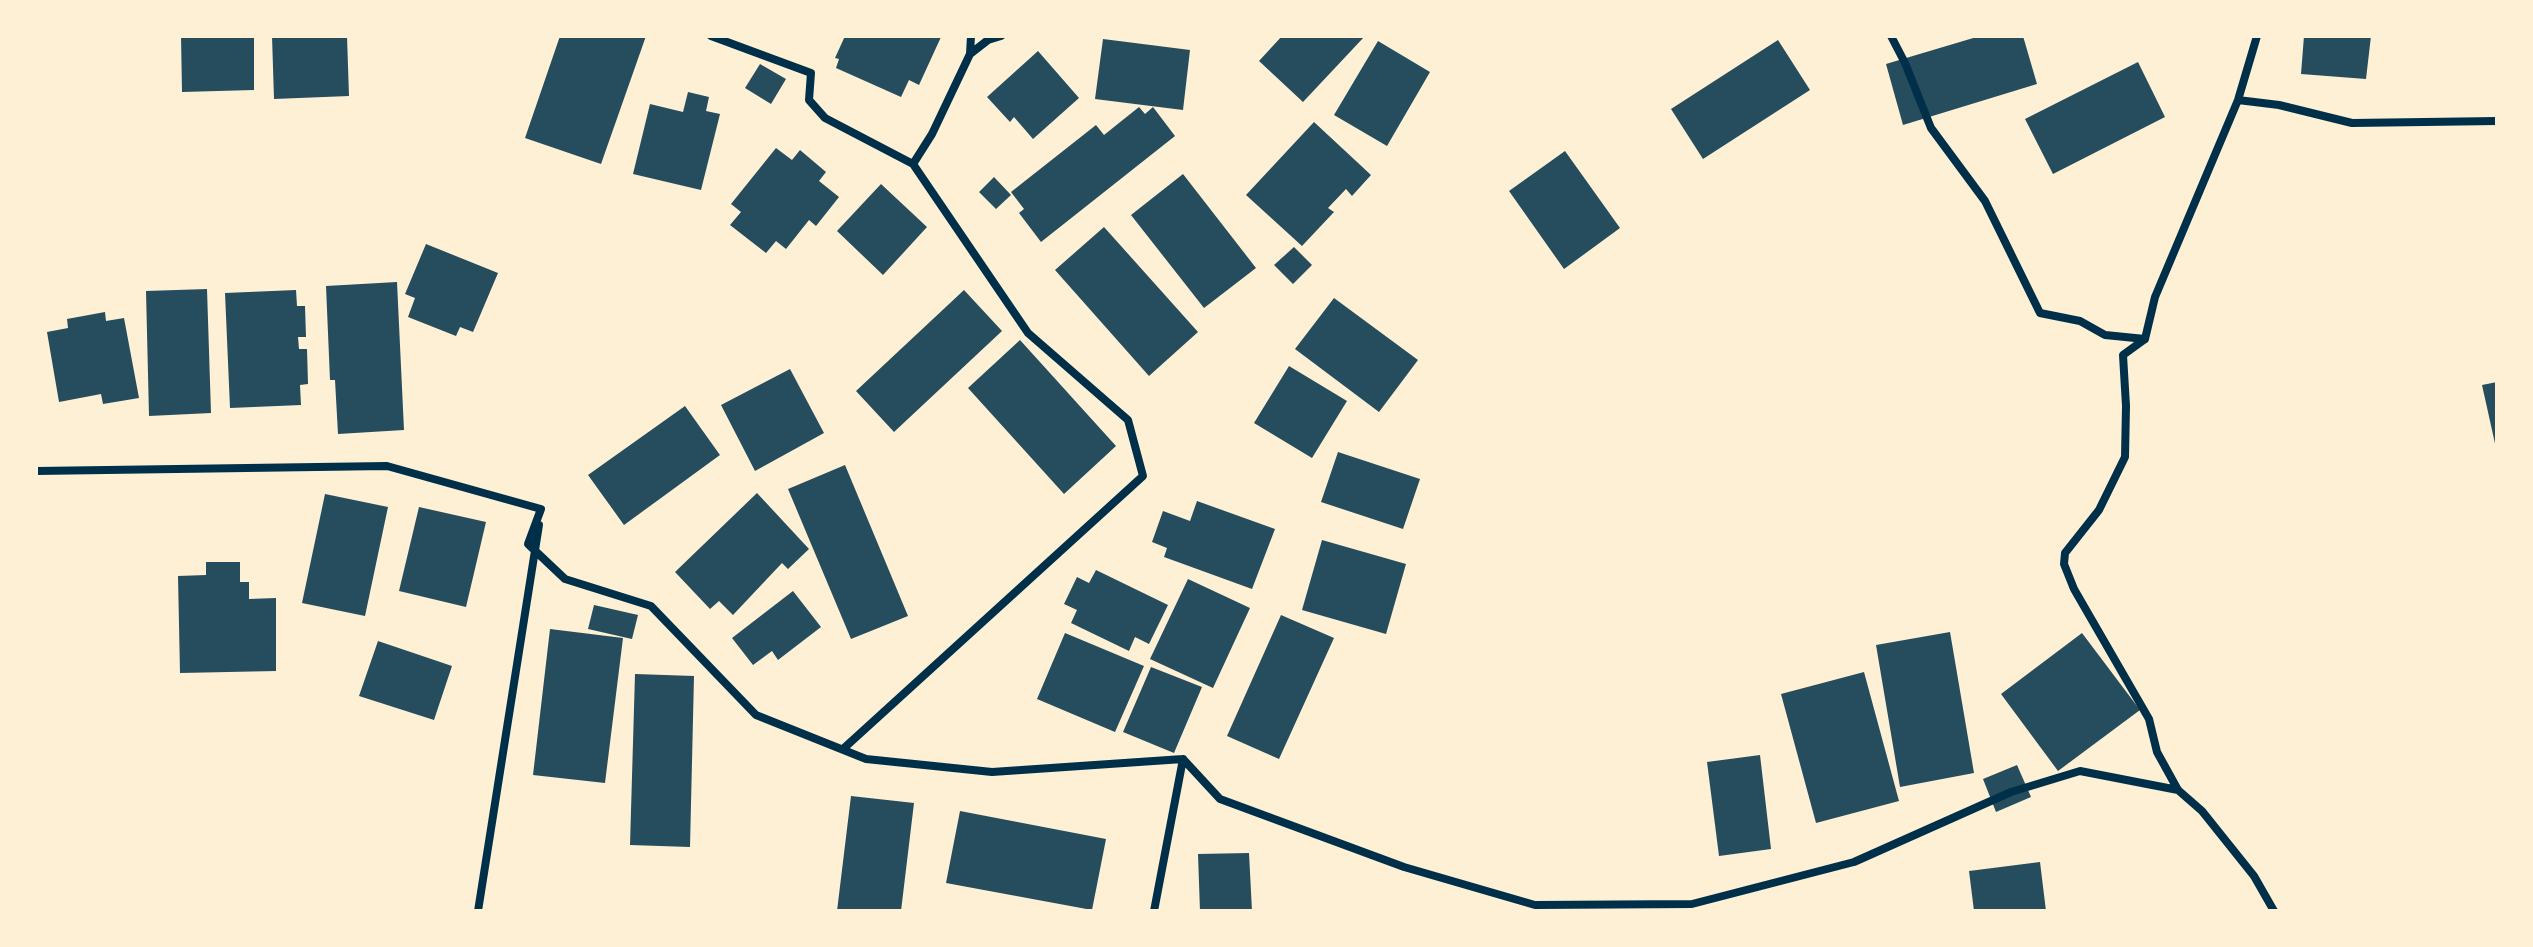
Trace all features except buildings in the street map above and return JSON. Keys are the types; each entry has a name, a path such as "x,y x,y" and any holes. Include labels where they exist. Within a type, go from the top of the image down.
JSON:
{"street":[{"path":"711,36 811,73 809,100 825,118 913,164 1028,333 1128,420 1143,476 843,749"},
{"path":"913,164 932,134 970,54 971,36"},
{"path":"970,54 988,40 1001,36"},
{"path":"1891,36 1931,128 1985,201 2040,313 2080,321 2105,335 2145,339"},
{"path":"2257,36 2238,100 2155,297 2145,339 2123,355 2125,457 2099,510 2065,553 2064,564 2074,589 2149,719 2157,752 2178,790 2202,811 2254,876 2274,911"},
{"path":"2238,100 2279,105 2352,123 2497,121"},
{"path":"36,471 387,466 541,509"},
{"path":"541,509 528,544 565,579 651,606 756,715 866,759 992,772 1183,759"},
{"path":"478,911 541,509"},
{"path":"1183,759 1220,799 1404,867 1535,905 1692,904 1854,862 2011,792 2080,771 2178,790"},
{"path":"1154,911 1183,759"}]}
